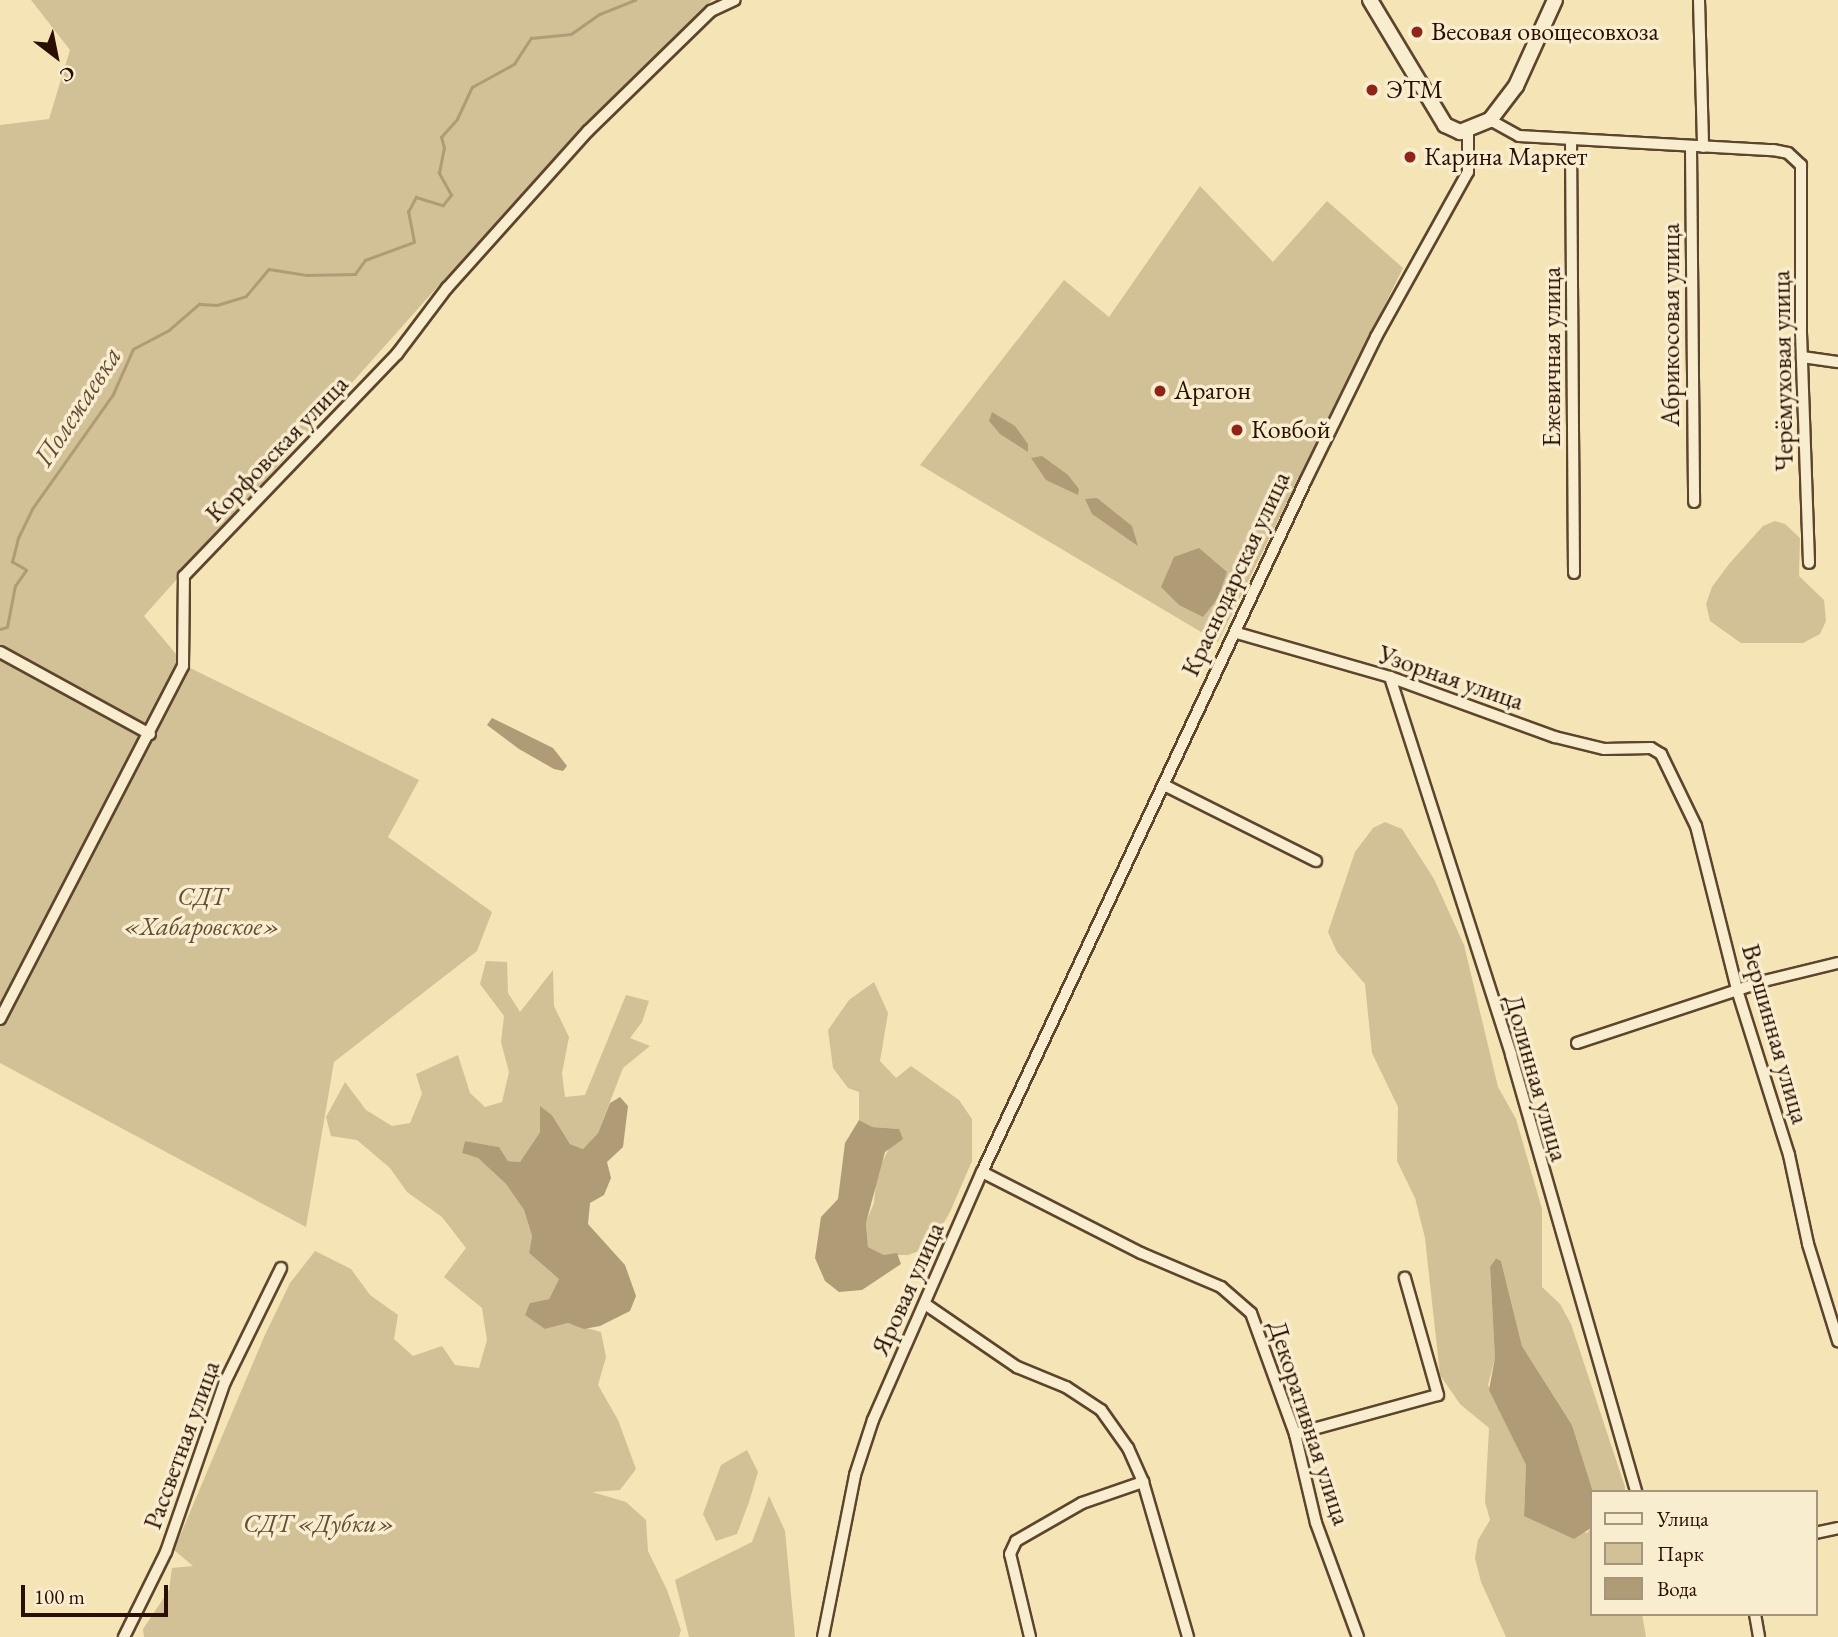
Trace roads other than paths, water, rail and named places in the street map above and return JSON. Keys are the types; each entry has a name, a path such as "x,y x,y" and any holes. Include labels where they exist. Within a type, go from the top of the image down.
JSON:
{"street":[{"name":"Корфовская улица","path":"0,1019 68,881 183,666 184,576 397,354 447,288 588,131 711,11 735,0"},
{"path":"1370,0 1445,125 1468,130 1490,120 1516,86 1555,0"},
{"path":"1490,120 1519,136 1703,147 1699,0"},
{"name":"Краснодарская улица","path":"1044,1042 1376,337 1468,172 1471,149 1468,130"},
{"name":"Ежевичная улица","path":"1571,140 1574,573"},
{"name":"Абрикосовая улица","path":"1691,147 1694,502"},
{"name":"Черёмуховая улица","path":"1703,147 1788,153 1801,165 1804,178 1802,358 1809,563"},
{"path":"1802,358 1838,362"},
{"name":"Узорная улица","path":"1237,634 1390,677 1555,737 1614,750 1651,748"},
{"path":"0,652 149,734"},
{"name":"Долинная улица","path":"1390,677 1511,1055 1635,1490"},
{"name":"Вершинная улица","path":"1651,748 1669,767 1696,825 1738,993 1789,1155 1808,1244 1838,1341"},
{"path":"1164,785 1316,862"},
{"path":"1577,1043 1738,993 1786,974 1838,963"},
{"name":"Яровая улица","path":"823,1637 855,1475 873,1420 982,1172 1044,1042"},
{"name":"Декоративная улица","path":"982,1172 1239,1300 1254,1319 1295,1434 1316,1523 1358,1637"},
{"name":"Рассветная улица","path":"124,1637 166,1552 225,1382 281,1268"},
{"path":"1295,1434 1438,1395 1405,1278"},
{"path":"925,1304 1004,1360 1066,1387 1101,1410 1128,1448 1143,1482 1188,1637"},
{"path":"1030,1637 1010,1554 1016,1541 1082,1503 1143,1482"},
{"path":"1817,1533 1838,1528"},
{"path":"1755,1616 1759,1637"}],"water":[{"path":"992,412 1015,426 1028,444 1028,452 1000,434 989,421"},
{"path":"1042,456 1068,475 1079,489 1078,495 1046,480 1031,458"},
{"path":"1097,498 1132,526 1138,546 1092,514 1085,499"},
{"path":"1199,548 1227,572 1218,598 1203,617 1179,605 1161,587 1174,557"},
{"path":"492,718 553,748 567,766 563,771 554,769 519,749 487,725"},
{"path":"620,1097 628,1106 623,1147 607,1162 611,1178 604,1195 590,1203 588,1224 625,1265 636,1296 630,1311 600,1326 584,1329 568,1323 545,1329 525,1315 530,1303 549,1299 559,1279 529,1253 532,1236 524,1210 506,1184 478,1158 462,1153 465,1141 499,1147 508,1161 520,1162 540,1132 540,1106 552,1115 570,1144 583,1149 598,1133 610,1103"},
{"path":"859,1120 872,1127 899,1129 903,1139 885,1152 866,1223 868,1247 884,1255 897,1253 901,1264 862,1290 839,1292 825,1281 815,1258 821,1217 838,1199 845,1143"},
{"path":"1496,1258 1501,1261 1522,1346 1572,1425 1592,1490 1590,1490 1590,1529 1574,1539 1524,1516 1526,1465 1489,1390 1495,1358 1490,1267"}],"waterway":[{"name":"Полежаевка","path":"0,629 7,627 15,586 26,570 12,562 18,538 32,509 113,394 133,349 169,330 199,304 217,305 246,296 269,269 306,275 355,274 365,260 414,242 408,212 416,197 443,205 451,195 439,173 444,148 441,137 457,119 472,87 514,64 531,38 571,34 600,14 635,0"}],"place":[{"name":"Весовая овощесовхоза","path":"1417,32"},
{"name":"ЭТМ","path":"1372,90"},
{"name":"Карина Маркет","path":"1410,157"},
{"name":"Арагон","path":"1160,391"},
{"name":"Ковбой","path":"1237,430"}],"park label":[{"name":"СДТ «Хабаровское»","path":"202,912"},
{"name":"СДТ «Дубки»","path":"319,1524"}]}
